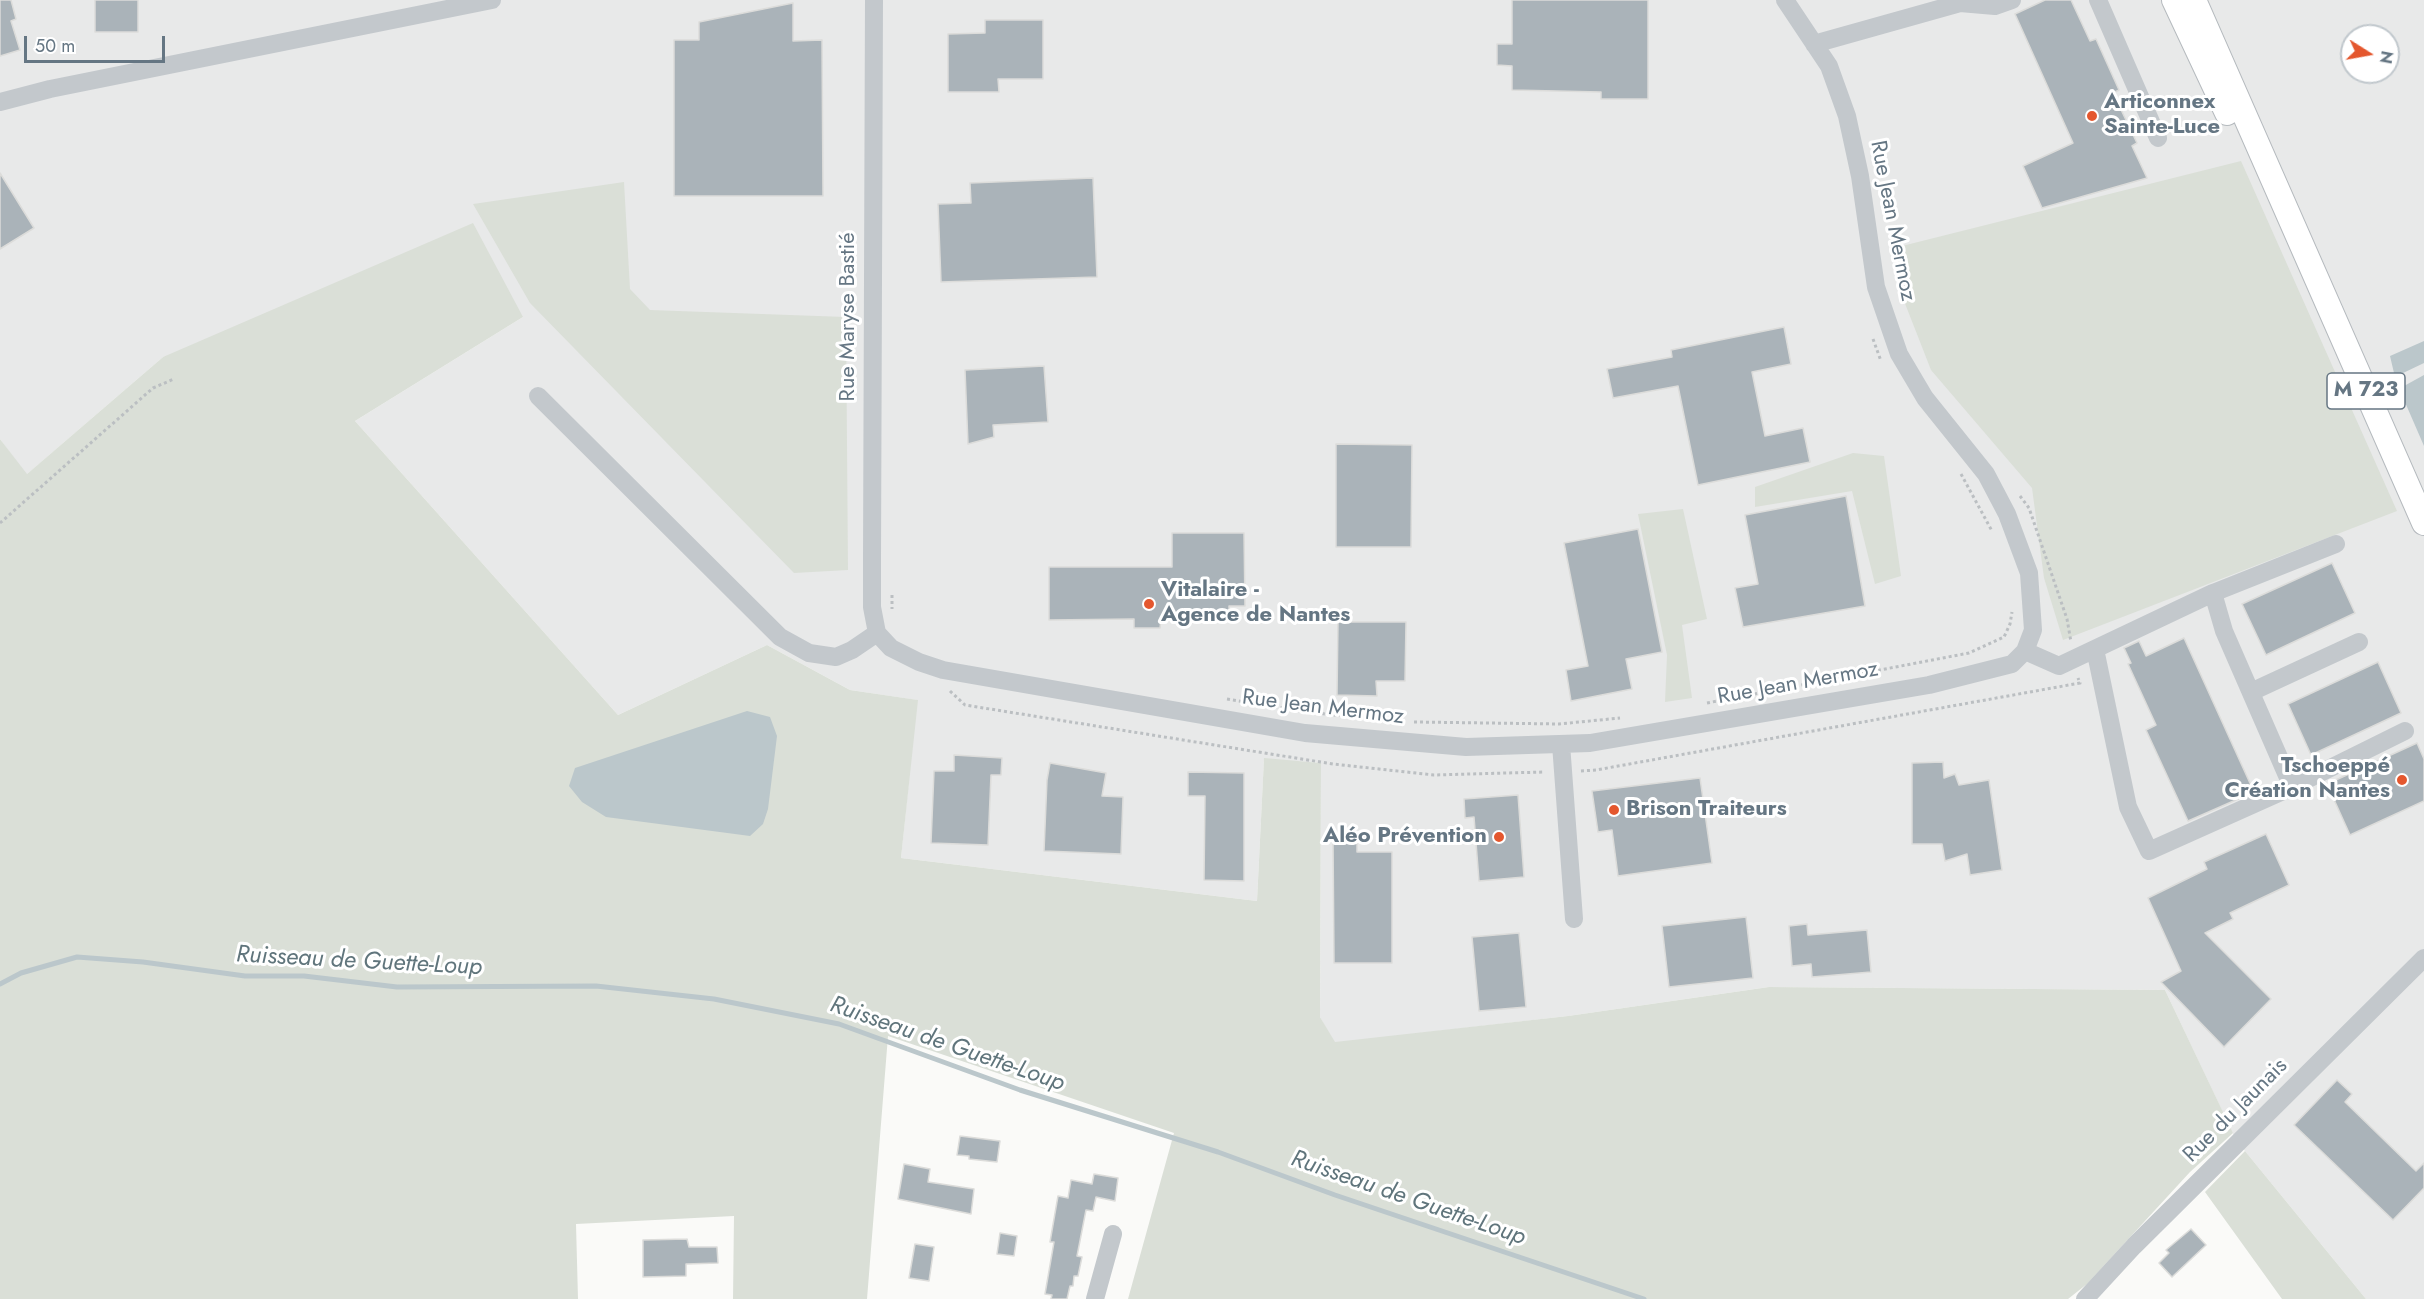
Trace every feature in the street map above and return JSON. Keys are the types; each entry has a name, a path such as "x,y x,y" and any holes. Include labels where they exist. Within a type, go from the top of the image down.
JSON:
{"main road":[{"name":"M 723","path":"2174,0 2227,112 2308,260"},
{"name":"M 723","path":"2194,0 2424,523"}],"street":[{"path":"0,102 50,88 454,4 492,0"},
{"name":"Rue Maryse Bastié","path":"873,0 872,608 877,633"},
{"name":"Rue Jean Mermoz","path":"877,633 891,648 919,662 943,670 1305,733 1466,747 1590,743 1929,685 2012,664 2025,651 2033,630 2029,573 2007,513 1986,474 1925,398 1899,354 1876,287 1860,176 1847,116 1829,66 1785,0"},
{"path":"1814,44 1960,3 1995,6 2012,0"},
{"path":"2098,0 2158,138"},
{"path":"538,396 780,637 809,653 836,657 852,650 877,633"},
{"path":"2025,651 2060,666 2213,593 2337,544"},
{"path":"2213,593 2224,631 2292,787"},
{"path":"2251,692 2359,642"},
{"path":"2095,649 2128,807 2149,851 2292,787 2405,731"},
{"path":"1561,744 1574,919"},
{"name":"Rue du Jaunais","path":"2090,1298 2134,1246 2424,958"},
{"path":"1095,1299 1113,1234"}],"path":[{"path":"0,523 153,387 174,379"},
{"path":"1960,473 1995,535"},
{"path":"892,590 892,612"},
{"path":"1706,703 1969,653 2004,637 2010,624 2013,603"},
{"path":"1226,699 1307,712 1376,719"},
{"path":"1410,722 1559,724 1626,717"}],"shaded area":[{"path":"0,0 2424,0 2424,1299 2366,1299 2236,1140 2165,990 1769,987 1568,1016 1334,1043 1320,1017 1321,763 1264,759 1257,901 901,858 917,700 850,690 767,645 618,715 355,421 523,317 163,357 26,475 0,439"},
{"path":"2241,161 2397,511 2063,640 2044,578 2032,488 1931,370 1897,283 1898,247"},
{"path":"624,182 630,289 650,310 846,317 848,570 794,573 530,303 473,204"},
{"path":"473,223 523,317 355,421 618,715 767,645 850,690 918,700 901,858 1257,901 1264,758 1321,763 1320,1017 1335,1042 1568,1016 1769,987 2165,990 2233,1133 2190,1172 2087,1284 2068,1299 1128,1299 1174,1133 888,1036 867,1299 733,1299 734,1216 576,1224 578,1299 0,1299 0,439 27,474 163,357"},
{"path":"2424,341 2424,363 2401,374 2394,373 2390,356"},
{"path":"2424,375 2424,446 2401,393 2404,386"},
{"path":"1853,453 1884,456 1901,576 1875,584 1852,491 1755,507 1755,487"},
{"path":"1683,509 1707,619 1682,625 1692,698 1665,702 1667,655 1638,514"},
{"path":"747,711 770,717 777,736 768,809 763,824 750,836 606,817 582,802 569,786 575,768"},
{"path":"2245,1151 2366,1299 2282,1299 2205,1192"}],"building":[{"path":"0,0 11,0 16,19 11,21 20,50 0,56"},
{"path":"95,0 138,0 138,32 95,32"},
{"path":"1512,0 1648,0 1648,99 1601,99 1601,92 1512,90 1512,66 1497,65 1497,44 1512,44"},
{"name":"Articonnex Sainte-Luce","path":"2045,0 2071,0 2090,41 2096,39 2119,90 2113,93 2137,143 2132,146 2147,178 2042,208 2023,166 2073,143 2015,14"},
{"path":"793,3 793,41 822,40 823,196 674,196 674,40 699,40 699,22"},
{"path":"985,20 1043,20 1043,79 998,79 999,92 948,92 948,34 985,33"},
{"path":"0,173 34,228 0,249"},
{"path":"1093,178 1097,277 941,282 938,204 971,203 970,183"},
{"path":"1784,327 1791,364 1752,372 1765,436 1803,428 1810,462 1698,485 1678,386 1613,398 1607,369 1672,357 1671,350"},
{"path":"1044,366 1048,422 993,425 994,437 968,444 965,370"},
{"path":"1336,444 1412,445 1411,547 1336,547"},
{"path":"1846,496 1865,606 1743,627 1735,588 1758,584 1745,515"},
{"path":"1638,529 1662,652 1626,659 1632,689 1571,701 1566,670 1588,666 1564,543"},
{"path":"1172,533 1244,533 1245,606 1229,606 1229,619 1161,619 1160,628 1134,628 1134,619 1049,620 1049,567 1172,567"},
{"path":"2332,563 2355,613 2266,655 2242,604"},
{"path":"1338,622 1406,622 1405,681 1376,681 1377,696 1337,695"},
{"path":"2184,638 2254,792 2188,821 2146,730 2156,725 2128,664 2131,663 2124,648 2139,641 2146,656"},
{"path":"2378,662 2401,713 2311,755 2288,704"},
{"path":"2417,743 2424,759 2424,801 2350,835 2327,784"},
{"path":"954,755 1002,758 1001,775 991,775 988,845 931,843 934,771 954,771"},
{"path":"1943,762 1944,778 1955,774 1959,785 1989,780 2002,870 1970,875 1967,854 1945,861 1942,844 1912,844 1912,763"},
{"path":"1050,763 1106,773 1102,796 1123,797 1121,854 1044,851 1047,780"},
{"path":"1188,772 1244,773 1244,881 1204,880 1205,796 1188,796"},
{"path":"1700,778 1712,863 1618,876 1612,830 1598,832 1592,791"},
{"path":"1518,795 1524,877 1479,881 1474,817 1465,818 1464,799"},
{"path":"2266,834 2289,885 2230,913 2233,919 2205,933 2271,999 2224,1047 2161,982 2181,971 2148,898 2207,869 2204,862"},
{"path":"1333,838 1357,838 1357,852 1392,852 1392,963 1334,963"},
{"path":"1746,917 1753,978 1669,987 1662,926"},
{"path":"1807,924 1808,935 1867,930 1871,972 1812,977 1811,964 1792,966 1789,926"},
{"path":"1519,933 1526,1007 1479,1011 1472,937"},
{"path":"2337,1080 2352,1094 2345,1102 2416,1171 2424,1163 2424,1188 2393,1220 2294,1125"},
{"path":"960,1136 1000,1141 997,1162 969,1159 969,1156 957,1155"},
{"path":"904,1164 930,1169 928,1182 974,1189 971,1214 898,1199"},
{"path":"1094,1174 1118,1178 1115,1201 1096,1197 1093,1211 1086,1210 1077,1256 1082,1257 1078,1276 1074,1276 1073,1286 1070,1286 1067,1299 1051,1299 1052,1295 1045,1294 1054,1242 1050,1242 1058,1196 1068,1198 1071,1180 1092,1184"},
{"path":"2191,1229 2206,1245 2172,1277 2159,1263 2169,1253 2166,1250"},
{"path":"1000,1233 1017,1236 1014,1256 997,1254"},
{"path":"687,1239 689,1247 717,1247 718,1263 686,1264 686,1276 643,1277 643,1240"},
{"path":"915,1244 934,1247 929,1281 909,1278"}],"waterway":[{"name":"Ruisseau de Guette-Loup","path":"0,984 21,973 77,957 143,962 245,976 304,976 397,987 596,986 714,999 839,1024 1020,1090 1218,1152 1335,1195 1644,1299"}],"place":[{"name":"Articonnex Sainte-Luce","path":"2092,116"},
{"name":"Vitalaire - Agence de Nantes","path":"1149,604"},
{"name":"Tschoeppé Création Nantes","path":"2402,780"},
{"name":"Brison Traiteurs","path":"1614,810"},
{"name":"Aléo Prévention","path":"1499,837"}]}
